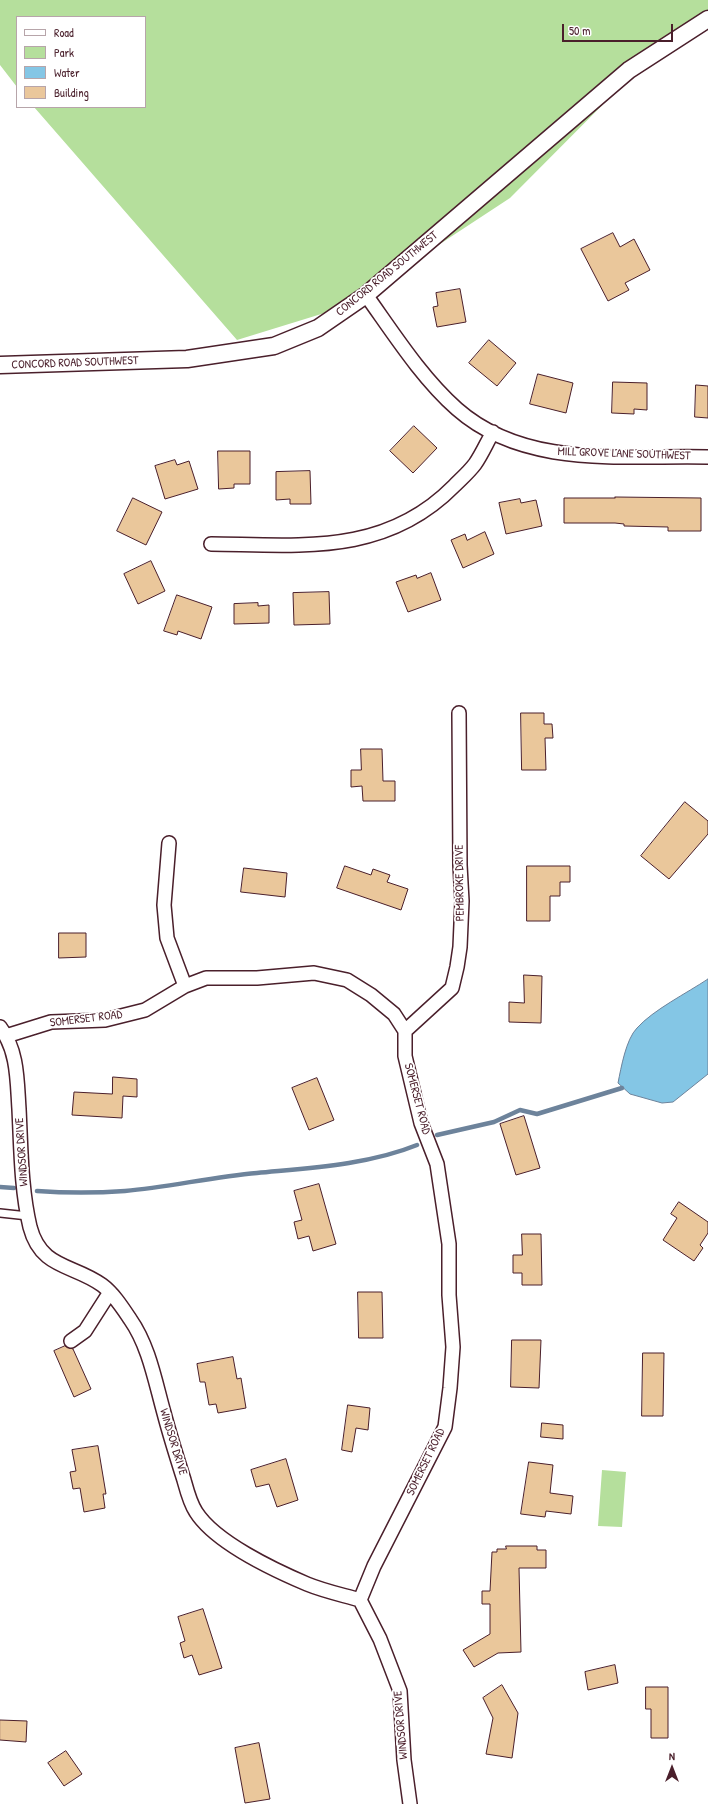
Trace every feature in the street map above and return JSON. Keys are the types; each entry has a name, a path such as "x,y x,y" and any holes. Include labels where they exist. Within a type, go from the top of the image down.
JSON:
{"street":[{"name":"CONCORD ROAD SOUTHWEST","path":"0,365 187,358 259,349 290,341 318,328 366,295 629,70 708,19"},
{"name":"MILL GROVE LANE SOUTHWEST","path":"366,295 436,388 458,409 476,423 493,432 517,442 558,453 629,457 708,457"},
{"path":"211,544 331,544 367,538 429,508 444,496 475,464 493,432"},
{"name":"PEMBROKE DRIVE","path":"406,1031 452,988 457,967 460,947 462,901 459,713"},
{"path":"170,843 164,905 167,938 185,986"},
{"name":"SOMERSET ROAD","path":"3,1032 51,1022 105,1020 145,1010 185,986 206,978 258,978 314,973 347,980 371,995 394,1014 406,1031 405,1056 421,1123 437,1164 450,1244 449,1295 453,1347 450,1388 445,1427 374,1566 360,1600"},
{"name":"WINDSOR DRIVE","path":"3,1032 16,1062 24,1196 30,1229 38,1246 45,1256 101,1284 110,1292 131,1320 144,1344 170,1434 195,1511 205,1523 225,1540 250,1556 307,1584 360,1600 380,1639 400,1691 404,1760 410,1804"},
{"path":"71,1341 85,1331 110,1292"}],"lane":[{"path":"0,1213 28,1216"}],"green space":[{"path":"0,0 708,0 708,10 667,40 510,198 344,307 237,340 35,108 146,108 146,16 16,16 16,86 0,65"},
{"path":"602,1470 626,1472 622,1527 598,1526"}],"water":[{"path":"708,979 708,1074 673,1102 662,1103 630,1094 618,1083 624,1054 633,1033 652,1015"}],"building":[{"path":"613,233 620,247 634,239 650,270 625,283 629,290 608,301 581,249"},
{"path":"460,289 466,322 437,327 433,307 438,306 436,293"},
{"path":"489,340 516,363 497,386 469,363"},
{"path":"538,374 573,383 566,413 530,404"},
{"path":"613,382 647,383 647,410 634,409 634,414 612,413"},
{"path":"696,385 708,386 708,418 695,417"},
{"path":"414,426 437,448 413,473 390,451"},
{"path":"218,451 250,451 250,484 234,484 234,488 219,489"},
{"path":"175,460 177,465 189,461 198,489 165,499 155,466"},
{"path":"310,471 311,504 290,504 290,499 276,500 276,472"},
{"path":"133,498 162,512 146,545 117,531"},
{"path":"564,498 701,498 701,531 668,531 668,527 624,526 624,524 615,523 564,523"},
{"path":"520,499 521,503 536,500 542,526 506,534 499,503"},
{"path":"485,532 494,554 463,568 451,540 465,534 467,540"},
{"path":"151,561 165,591 138,604 124,574"},
{"path":"431,573 441,600 408,612 396,582 416,575 417,578"},
{"path":"329,592 330,624 294,625 293,593"},
{"path":"177,595 212,607 201,639 178,631 177,635 164,631"},
{"path":"258,603 258,606 269,605 269,623 234,624 234,604"},
{"path":"521,713 544,713 544,724 552,724 553,738 545,738 546,770 522,770"},
{"path":"361,749 382,749 383,781 395,781 395,801 363,801 362,786 351,787 351,770 361,770"},
{"path":"685,802 708,821 708,834 669,879 641,856"},
{"path":"345,866 371,875 373,869 390,875 387,882 408,889 401,910 337,888"},
{"path":"527,866 570,866 570,882 560,882 560,896 550,896 550,921 527,921"},
{"path":"244,868 287,873 285,897 241,892"},
{"path":"59,933 86,933 86,957 59,958"},
{"path":"524,975 542,976 541,1023 509,1022 509,1002 524,1003"},
{"path":"113,1077 137,1079 137,1097 123,1096 122,1118 72,1115 74,1092 112,1094"},
{"path":"317,1078 334,1120 309,1130 292,1088"},
{"path":"524,1116 540,1168 516,1175 500,1124"},
{"path":"319,1184 336,1244 313,1251 309,1236 298,1239 294,1222 302,1220 294,1191"},
{"path":"679,1202 708,1222 708,1233 700,1245 703,1248 694,1261 663,1240 677,1218 671,1214"},
{"path":"522,1234 541,1234 542,1285 522,1285 522,1273 513,1273 513,1255 522,1255"},
{"path":"358,1292 382,1292 383,1338 359,1338"},
{"path":"512,1340 541,1340 539,1388 511,1387"},
{"path":"65,1346 73,1349 91,1389 74,1397 54,1351"},
{"path":"643,1353 664,1353 663,1416 642,1416"},
{"path":"233,1357 237,1379 241,1378 246,1408 218,1413 216,1404 209,1405 205,1382 200,1382 197,1364"},
{"path":"348,1405 370,1408 368,1430 356,1428 352,1452 342,1450"},
{"path":"542,1423 563,1425 563,1439 541,1437"},
{"path":"98,1446 106,1494 103,1494 105,1508 84,1512 80,1488 73,1489 70,1472 76,1471 72,1450"},
{"path":"286,1459 298,1500 277,1507 269,1484 256,1487 251,1470"},
{"path":"529,1462 553,1465 550,1493 573,1496 571,1514 546,1511 545,1517 521,1514"},
{"path":"506,1546 537,1546 537,1550 546,1550 546,1568 519,1568 521,1652 498,1653 474,1667 463,1650 490,1634 490,1604 482,1604 482,1591 490,1591 492,1552 497,1552 497,1549 506,1549"},
{"path":"203,1609 222,1668 199,1675 192,1655 184,1658 180,1643 185,1641 178,1617"},
{"path":"615,1665 618,1683 588,1690 585,1672"},
{"path":"502,1685 518,1713 512,1758 486,1754 493,1718 483,1698"},
{"path":"646,1687 668,1687 668,1738 651,1738 651,1709 646,1709"},
{"path":"0,1720 27,1721 26,1742 0,1740"},
{"path":"259,1743 270,1799 245,1803 235,1748"},
{"path":"66,1751 82,1774 64,1786 48,1763"}],"waterway":[{"path":"437,1135 494,1122 520,1110 537,1114 622,1088"},
{"path":"37,1191 125,1191 240,1175 338,1165 398,1152 417,1145"},
{"path":"0,1187 14,1188"}]}
